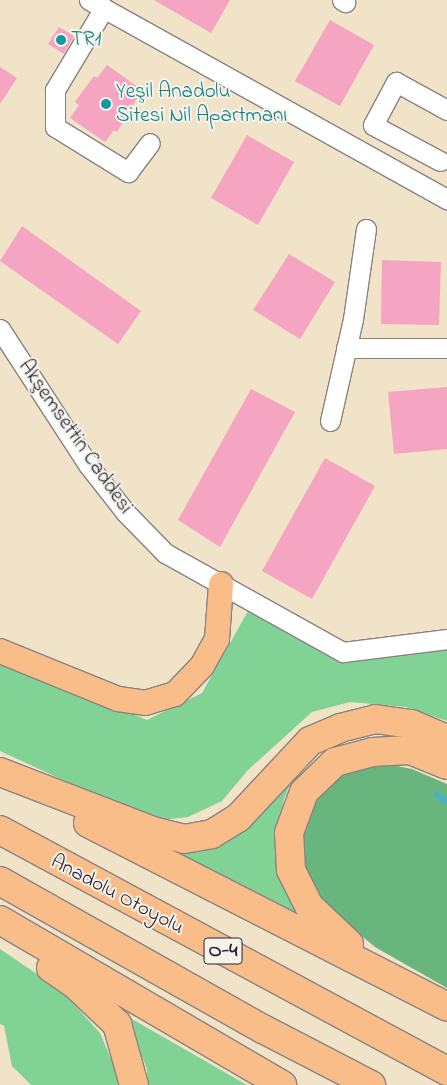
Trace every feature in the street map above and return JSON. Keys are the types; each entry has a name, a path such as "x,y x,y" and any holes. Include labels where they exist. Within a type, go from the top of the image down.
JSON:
{"highway":[{"path":"0,772 153,831 184,839 212,834 238,818 310,741 340,728 375,719 411,724 447,739"},
{"path":"447,766 410,750 372,752 335,762 304,792 289,833 292,870 309,906 331,930 362,953 447,1002"},
{"path":"0,779 197,877 447,1007"},
{"name":"Anadolu Otoyolu","path":"0,830 447,1071"},
{"name":"Anadolu Otoyolu","path":"0,881 263,1029 371,1085"},
{"path":"0,920 282,1085"},
{"path":"0,933 76,985 117,1024 134,1085"}],"main road":[{"path":"0,651 118,699 145,703 175,694 202,666 217,639 221,584"}],"street":[{"path":"150,143 128,172 55,127 55,90 97,4 447,199"},
{"path":"440,161 373,124 396,82 447,110"},
{"path":"330,421 346,348 366,229"},
{"name":"Akşemsettin Caddesi","path":"0,329 89,466 126,513 165,553 343,652 447,639"},
{"path":"346,348 447,348"}],"green space":[{"path":"248,611 343,662 447,648 447,721 406,707 350,702 312,712 248,770 222,801 188,817 152,821 0,751 0,658 147,720 202,693"},
{"path":"392,765 412,769 447,784 447,988 375,947 324,905 302,863 302,826 313,798 345,774 369,766"},
{"path":"293,777 284,799 274,843 287,895 304,920 172,852 196,848"},
{"path":"0,949 62,991 100,1033 119,1078 118,1085 31,1085 12,1066 4,1026 0,1024"},
{"path":"125,1015 247,1085 148,1085 147,1069"}],"building":[{"path":"154,0 230,0 211,33"},
{"path":"330,20 374,45 340,106 295,81"},
{"name":"TR1","path":"59,27 74,36 64,54 48,44"},
{"name":"Yeşil Anadolu Sitesi Nil Apartmanı","path":"107,65 142,90 117,132 114,130 105,142 70,118 79,105 75,102 94,76 97,78"},
{"path":"0,67 17,78 0,104"},
{"path":"247,135 294,162 258,225 211,198"},
{"path":"22,226 141,311 118,344 0,261"},
{"path":"289,254 335,282 300,339 253,310"},
{"path":"382,260 441,262 439,325 381,324"},
{"path":"447,387 447,449 394,454 388,392"},
{"path":"251,389 295,412 220,547 178,520"},
{"path":"325,458 375,486 312,599 262,571"}],"waterway":[{"path":"437,795 447,801"}],"place":[{"name":"TR1","path":"61,40"},
{"name":"Yeşil Anadolu Sitesi Nil Apartmanı","path":"106,104"}]}
